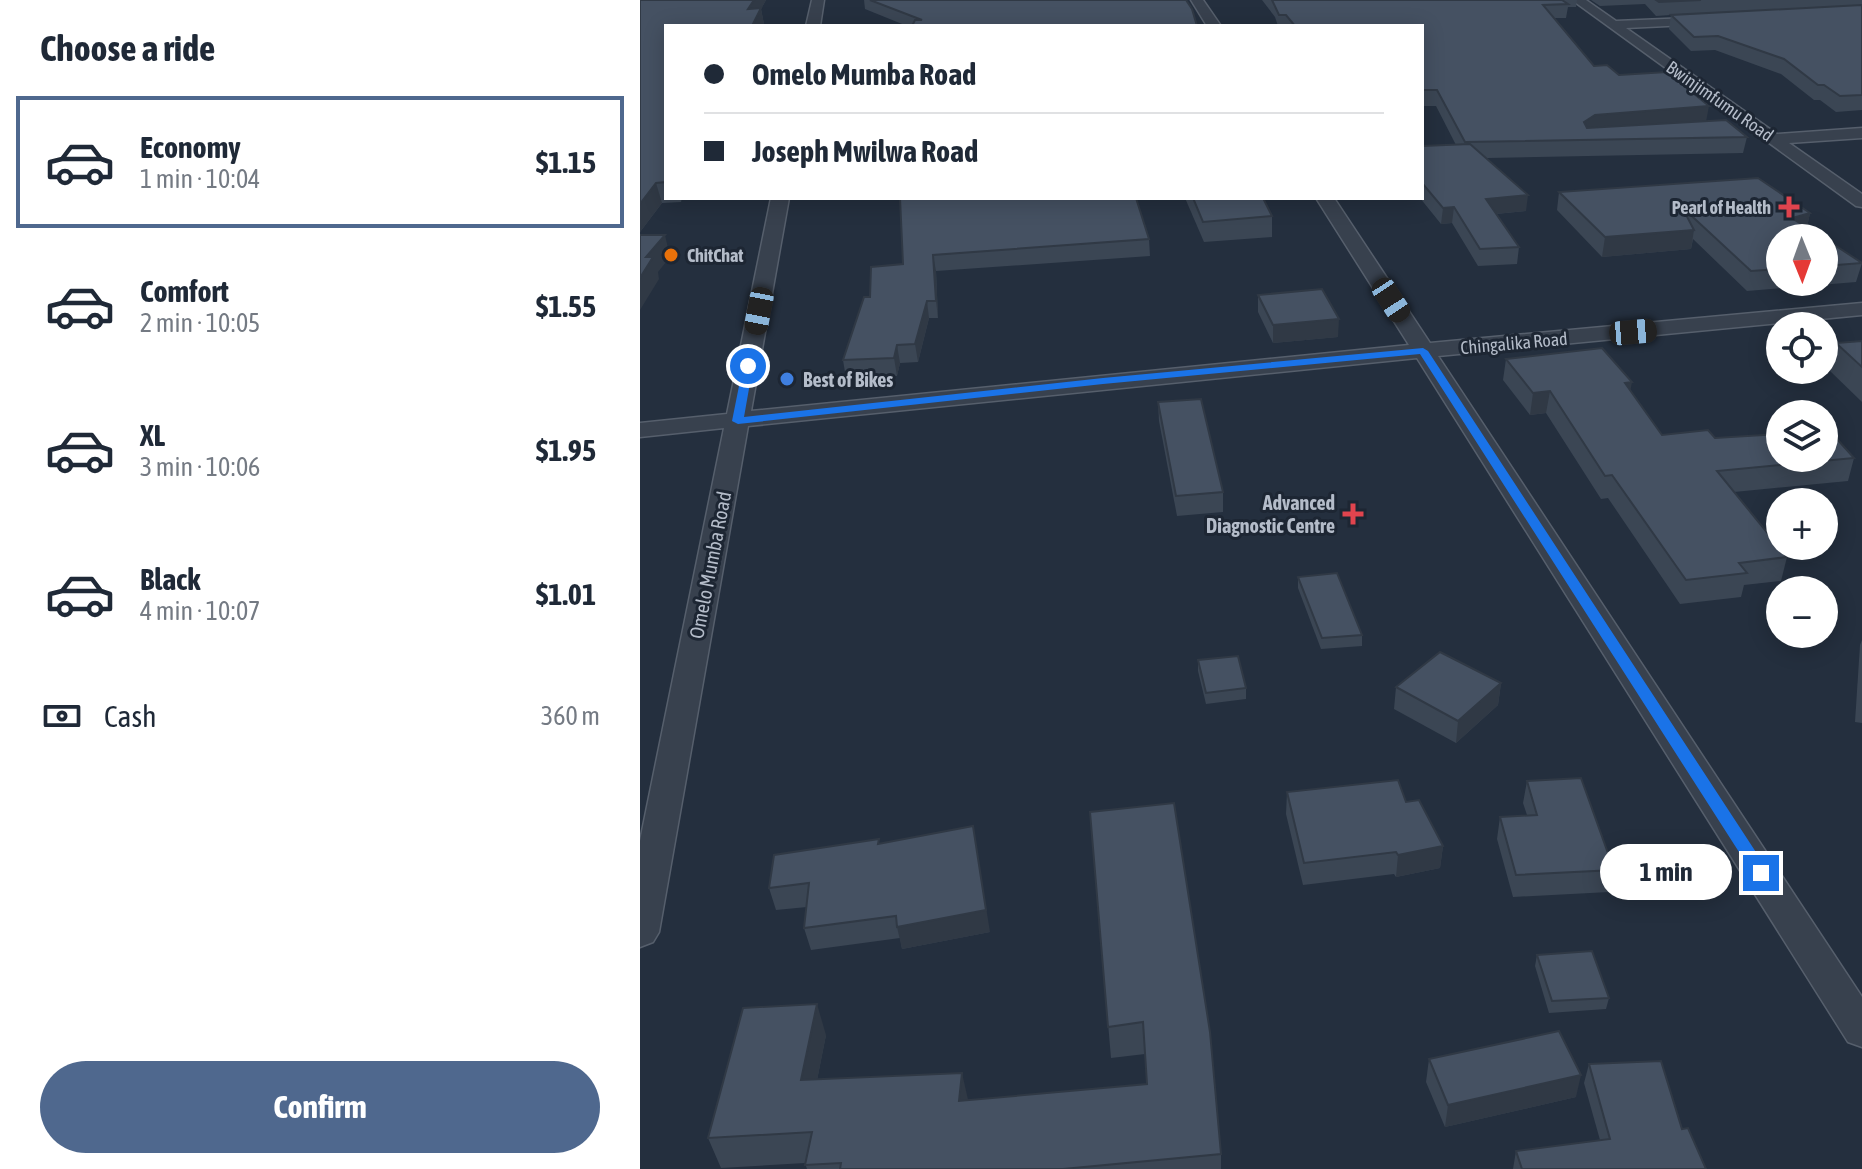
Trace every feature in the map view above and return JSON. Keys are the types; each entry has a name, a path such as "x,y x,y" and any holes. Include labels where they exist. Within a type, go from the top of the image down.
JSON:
{"street":[{"path":"813,24 818,0"},
{"path":"1197,0 1213,24"},
{"name":"Bwinjimfumu Road","path":"1578,0 1862,202"},
{"path":"1613,25 1722,19"},
{"path":"1725,128 1754,126"},
{"path":"1774,139 1862,133"},
{"name":"Omelo Mumba Road","path":"640,932 780,200"},
{"path":"1326,200 1862,1030"},
{"name":"Chingalika Road","path":"640,430 1103,381 1862,309"}],"building":[{"path":"640,0 754,0 748,9 761,8 753,24 664,24 664,182 656,183 640,204"},
{"path":"870,0 1186,0 1196,24 913,24 915,20 922,20"},
{"path":"1272,0 1562,0 1568,4 1543,5 1594,66 1607,65 1619,75 1667,72 1709,106 1595,115 1584,122 1587,128 1726,120 1747,137 1465,142 1437,90 1424,90 1424,24 1293,24 1286,15 1279,15"},
{"path":"1656,0 1701,0 1659,2"},
{"path":"1862,5 1862,95 1840,96 1824,85 1818,85 1784,59 1718,36 1694,37 1671,15"},
{"path":"1470,144 1528,195 1486,199 1519,247 1480,249 1454,207 1443,208 1424,185 1424,146"},
{"path":"1758,178 1810,213 1792,218 1801,224 1766,224 1766,270 1751,271 1682,207 1694,230 1605,237 1559,192"},
{"path":"900,200 1137,200 1149,239 933,255 936,301 927,301 915,344 897,345 894,358 843,360 864,297 870,297 871,267 903,264"},
{"path":"1194,200 1264,200 1272,216 1203,222"},
{"path":"640,235 665,235 646,257 653,257 640,278"},
{"path":"1838,247 1862,263 1838,265"},
{"path":"1322,289 1339,319 1273,325 1258,295"},
{"path":"1862,341 1862,367 1838,345"},
{"path":"1602,348 1632,382 1625,383 1662,435 1708,430 1715,438 1766,435 1766,466 1717,471 1766,531 1766,560 1739,563 1747,573 1686,580 1612,475 1605,476 1550,391 1533,393 1506,359"},
{"path":"1201,399 1223,492 1176,496 1158,402"},
{"path":"1838,440 1854,458 1838,460"},
{"path":"1337,573 1362,635 1322,638 1298,577"},
{"path":"1440,652 1501,683 1458,721 1396,687"},
{"path":"1238,656 1246,688 1206,693 1198,660"},
{"path":"1581,778 1614,870 1516,875 1500,817 1537,815 1527,781"},
{"path":"1398,780 1406,802 1419,800 1443,846 1398,855 1396,852 1304,863 1287,792"},
{"path":"1174,803 1210,1032 1221,1154 1063,1169 840,1169 841,1163 805,1165 812,1132 708,1138 743,1008 817,1004 801,1080 962,1073 959,1101 1147,1084 1143,1022 1108,1027 1090,812"},
{"path":"973,826 986,910 897,927 896,916 804,928 809,883 769,888 774,855 879,839 878,844"},
{"path":"1592,951 1609,998 1552,1001 1537,955"},
{"path":"1559,1031 1581,1075 1448,1105 1429,1059"},
{"path":"1661,1061 1682,1129 1688,1128 1706,1169 1522,1169 1516,1151 1610,1139 1589,1064"}],"place":[{"name":"Pearl of Health","path":"1789,207"},
{"name":"ChitChat","path":"671,255"},
{"name":"Best of Bikes","path":"787,379"},
{"name":"Advanced Diagnostic Centre","path":"1353,514"}],"route":[{"path":"748,366 738,421 1103,381 1423,351 1761,873"}]}
